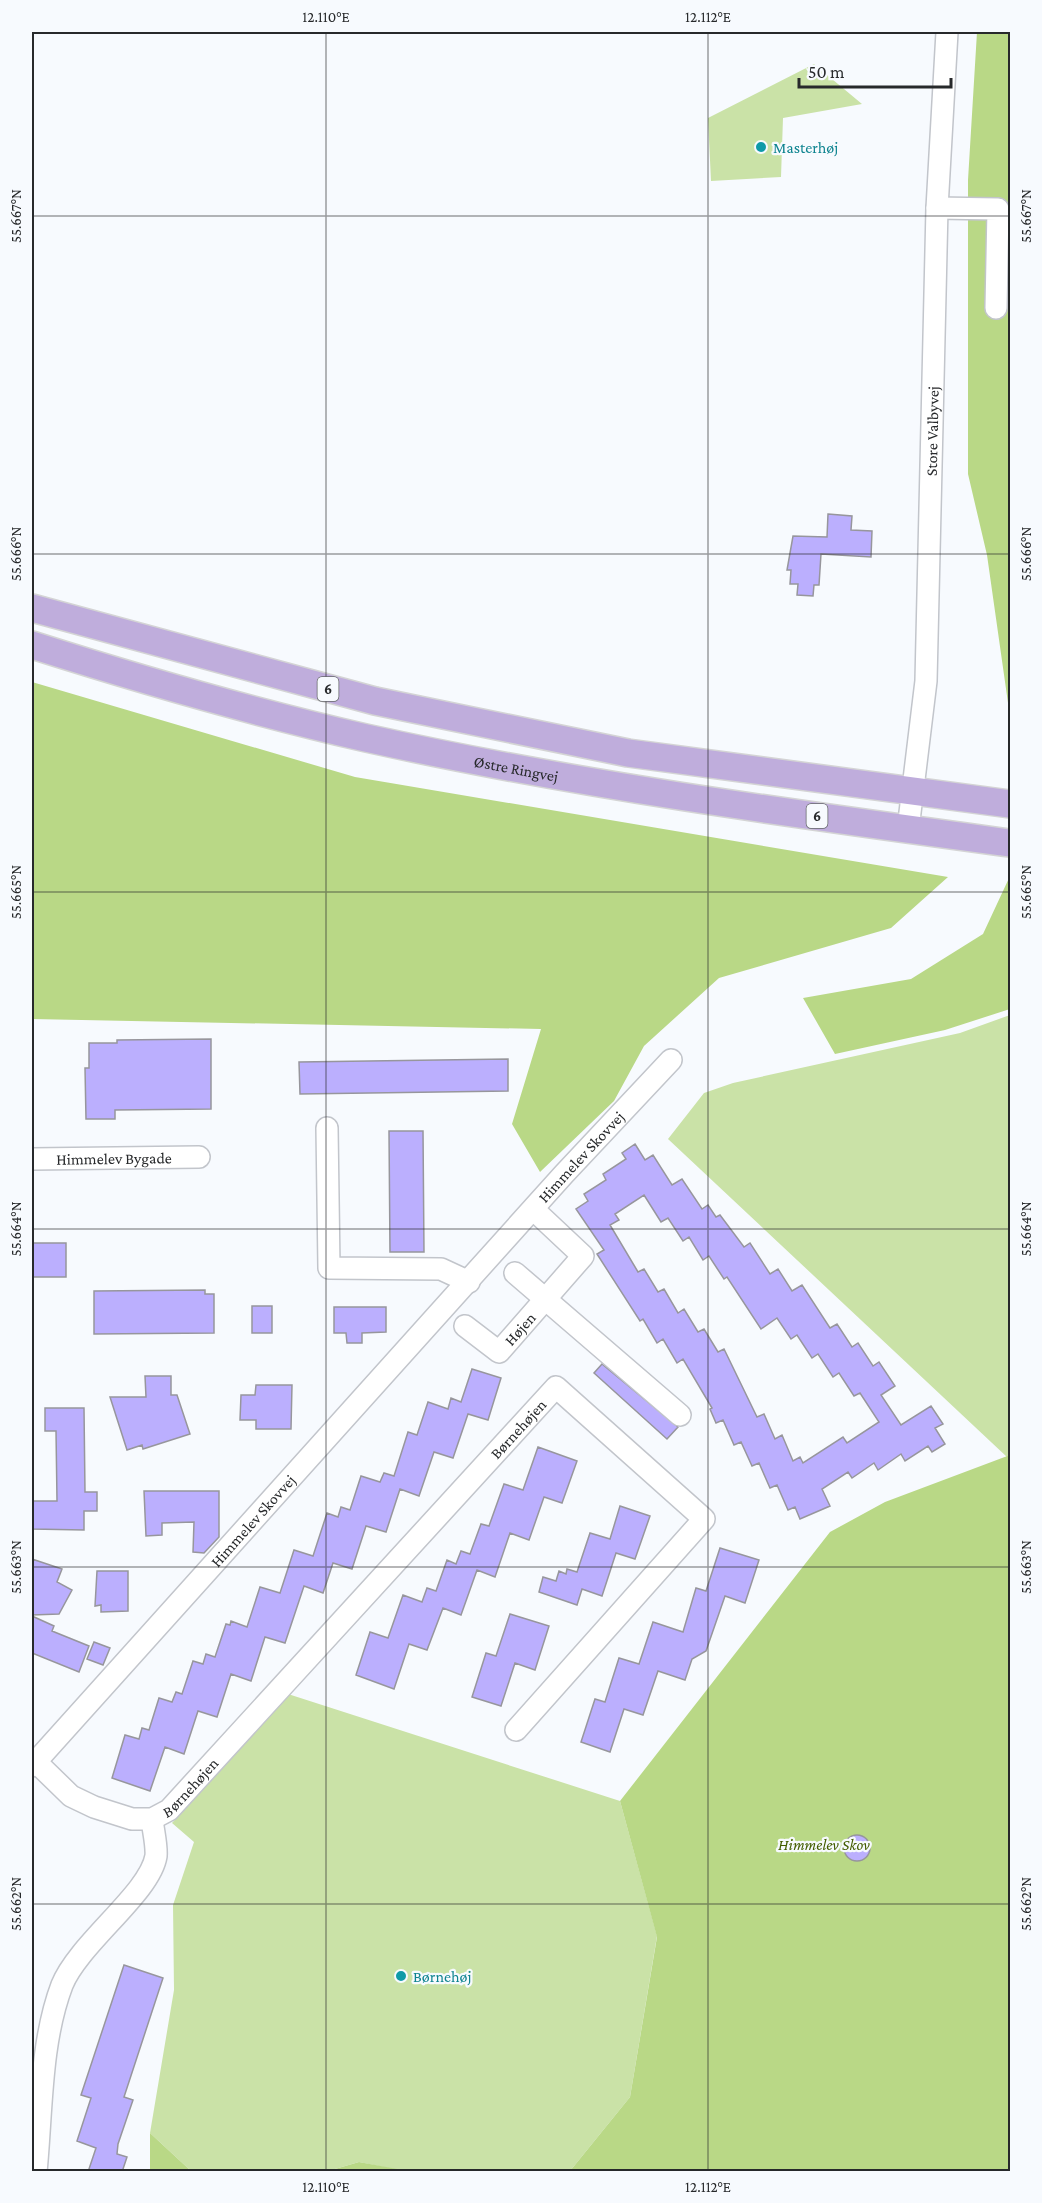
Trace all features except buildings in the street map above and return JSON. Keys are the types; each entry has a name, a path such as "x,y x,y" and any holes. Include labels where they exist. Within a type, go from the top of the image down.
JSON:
{"main road":[{"name":"6","path":"32,608 375,701 628,753 1011,804"},
{"name":"Østre Ringvej","path":"32,645 167,688 366,738 623,788 1011,843"}],"street":[{"name":"Store Valbyvej","path":"908,830 926,681 937,208 947,32"},
{"path":"937,208 998,209 996,308"},
{"name":"Himmelev Skovvej","path":"33,1762 671,1060"},
{"path":"327,1128 329,1268 441,1269 470,1282"},
{"name":"Himmelev Bygade","path":"32,1159 198,1157"},
{"name":"Højen","path":"465,1326 499,1352 583,1256 534,1210"},
{"name":"Højen","path":"514,1273 545,1299"},
{"path":"545,1299 680,1415"},
{"name":"Børnehøjen","path":"33,1762 71,1796 94,1807 132,1819 152,1819 169,1810 556,1387 704,1520 516,1730"},
{"name":"Børnehøjen","path":"36,2172 53,2012 63,1983 81,1953 146,1879 156,1856 152,1819"}],"green space":[{"path":"977,32 1010,32 1010,717 987,555 968,474 968,180"},
{"path":"814,64 862,104 783,118 781,177 711,181 708,118"},
{"path":"32,682 355,777 948,877 891,928 719,978 644,1046 614,1101 540,1172 512,1124 541,1029 32,1019"},
{"path":"1010,876 1010,1009 945,1030 835,1054 803,998 911,979 983,934"},
{"path":"1010,1015 1010,1455 1007,1457 668,1139 704,1093 733,1083 960,1033"},
{"name":"Himmelev Skov","path":"1010,1455 1010,2171 570,2171 630,2097 657,1937 620,1801 830,1532 885,1502"},
{"path":"288,1694 620,1801 657,1936 630,2097 570,2171 408,2172 359,2162 328,2171 191,2171 150,2133 174,1990 173,1905 194,1842 172,1823"},
{"path":"150,2133 191,2171 150,2171"},
{"path":"359,2162 408,2171 328,2171"}],"place":[{"name":"Masterhøj","path":"761,147"},
{"name":"Børnehøj","path":"401,1976"}]}
